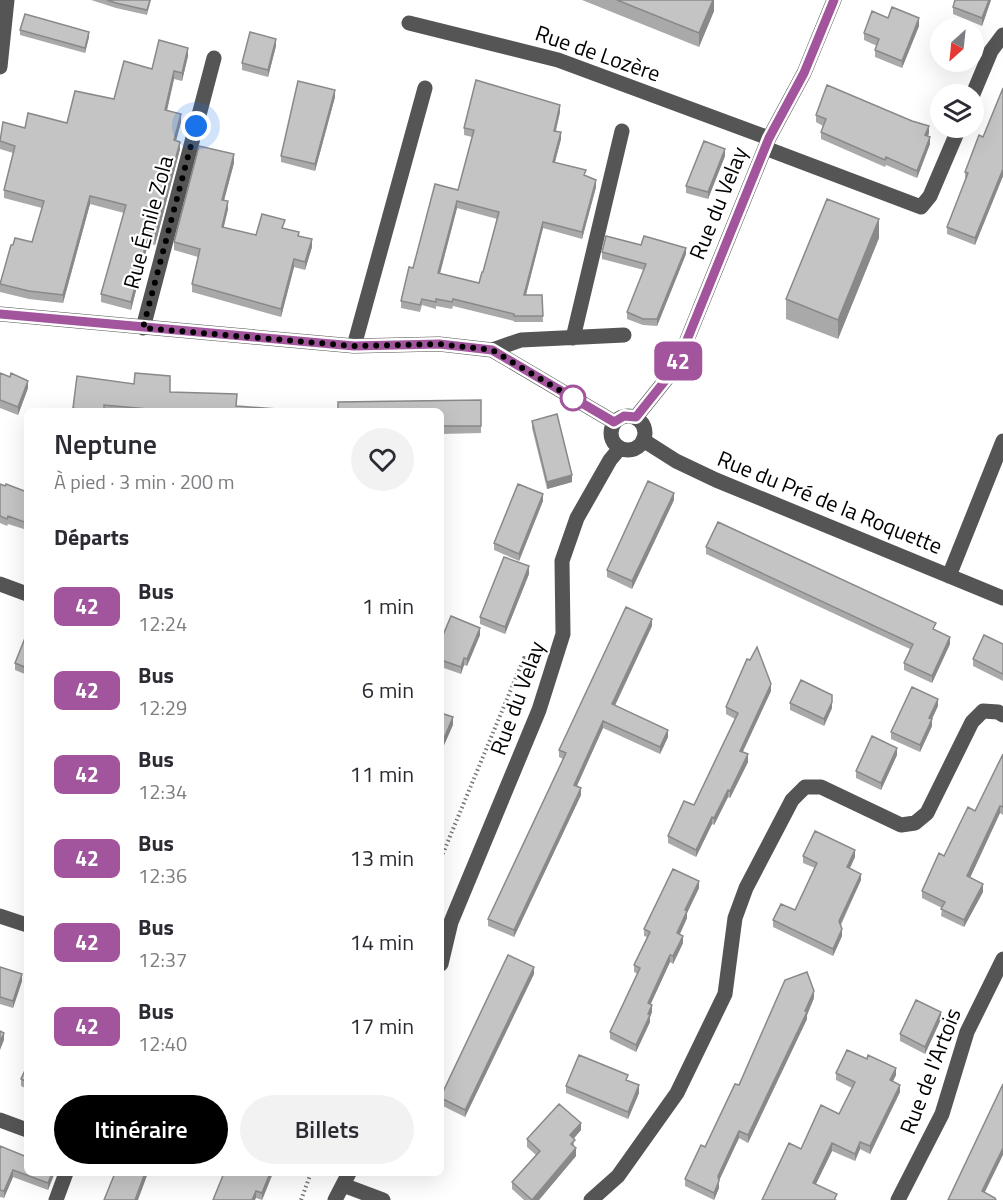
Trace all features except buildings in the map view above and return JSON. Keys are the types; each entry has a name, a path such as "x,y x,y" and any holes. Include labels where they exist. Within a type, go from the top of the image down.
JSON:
{"street":[{"path":"0,67 6,0"},
{"name":"Rue du Velay","path":"636,417 676,367 767,143 804,73 834,0"},
{"name":"Rue de Lozère","path":"409,23 558,60 921,207 930,196 955,138"},
{"path":"977,84 991,51 1003,35"},
{"name":"Rue Émile Zola","path":"143,328 214,58"},
{"path":"354,346 425,88"},
{"path":"573,339 622,131"},
{"path":"0,314 354,346 439,344 492,350 614,422"},
{"path":"492,350 521,340 624,335"},
{"path":"624,416 636,417 643,425 645,435 643,441 635,448 620,448 615,444 611,433 614,422 624,416"},
{"name":"Rue du Pré de la Roquette","path":"643,441 676,461 716,480 1003,598"},
{"path":"949,576 1003,441"},
{"name":"Rue du Velay","path":"444,951 451,922 539,710 563,634 562,561 578,518 610,460 620,448"},
{"path":"0,584 24,593"},
{"path":"591,1200 618,1176 677,1093 724,994 735,918 746,888 792,800 805,787 821,787 900,825 915,823 927,813 972,722 982,711 998,712 1003,715"},
{"path":"0,916 24,924"},
{"name":"Rue de l'Artois","path":"898,1200 942,1114 967,1032 1003,959"},
{"path":"0,1120 24,1129"},
{"path":"56,1200 65,1176"},
{"path":"335,1200 346,1179 383,1200"}],"path":[{"path":"444,851 524,658 552,670"},
{"path":"301,1200 310,1176"}],"bus line":[{"name":"42","path":"0,314 354,346 439,344 492,350 601,416 614,422 624,416 636,417 676,367 769,138 804,73 834,0"}],"route":[{"path":"196,126 143,328 354,346 439,344 492,350 576,400 573,398"}]}
